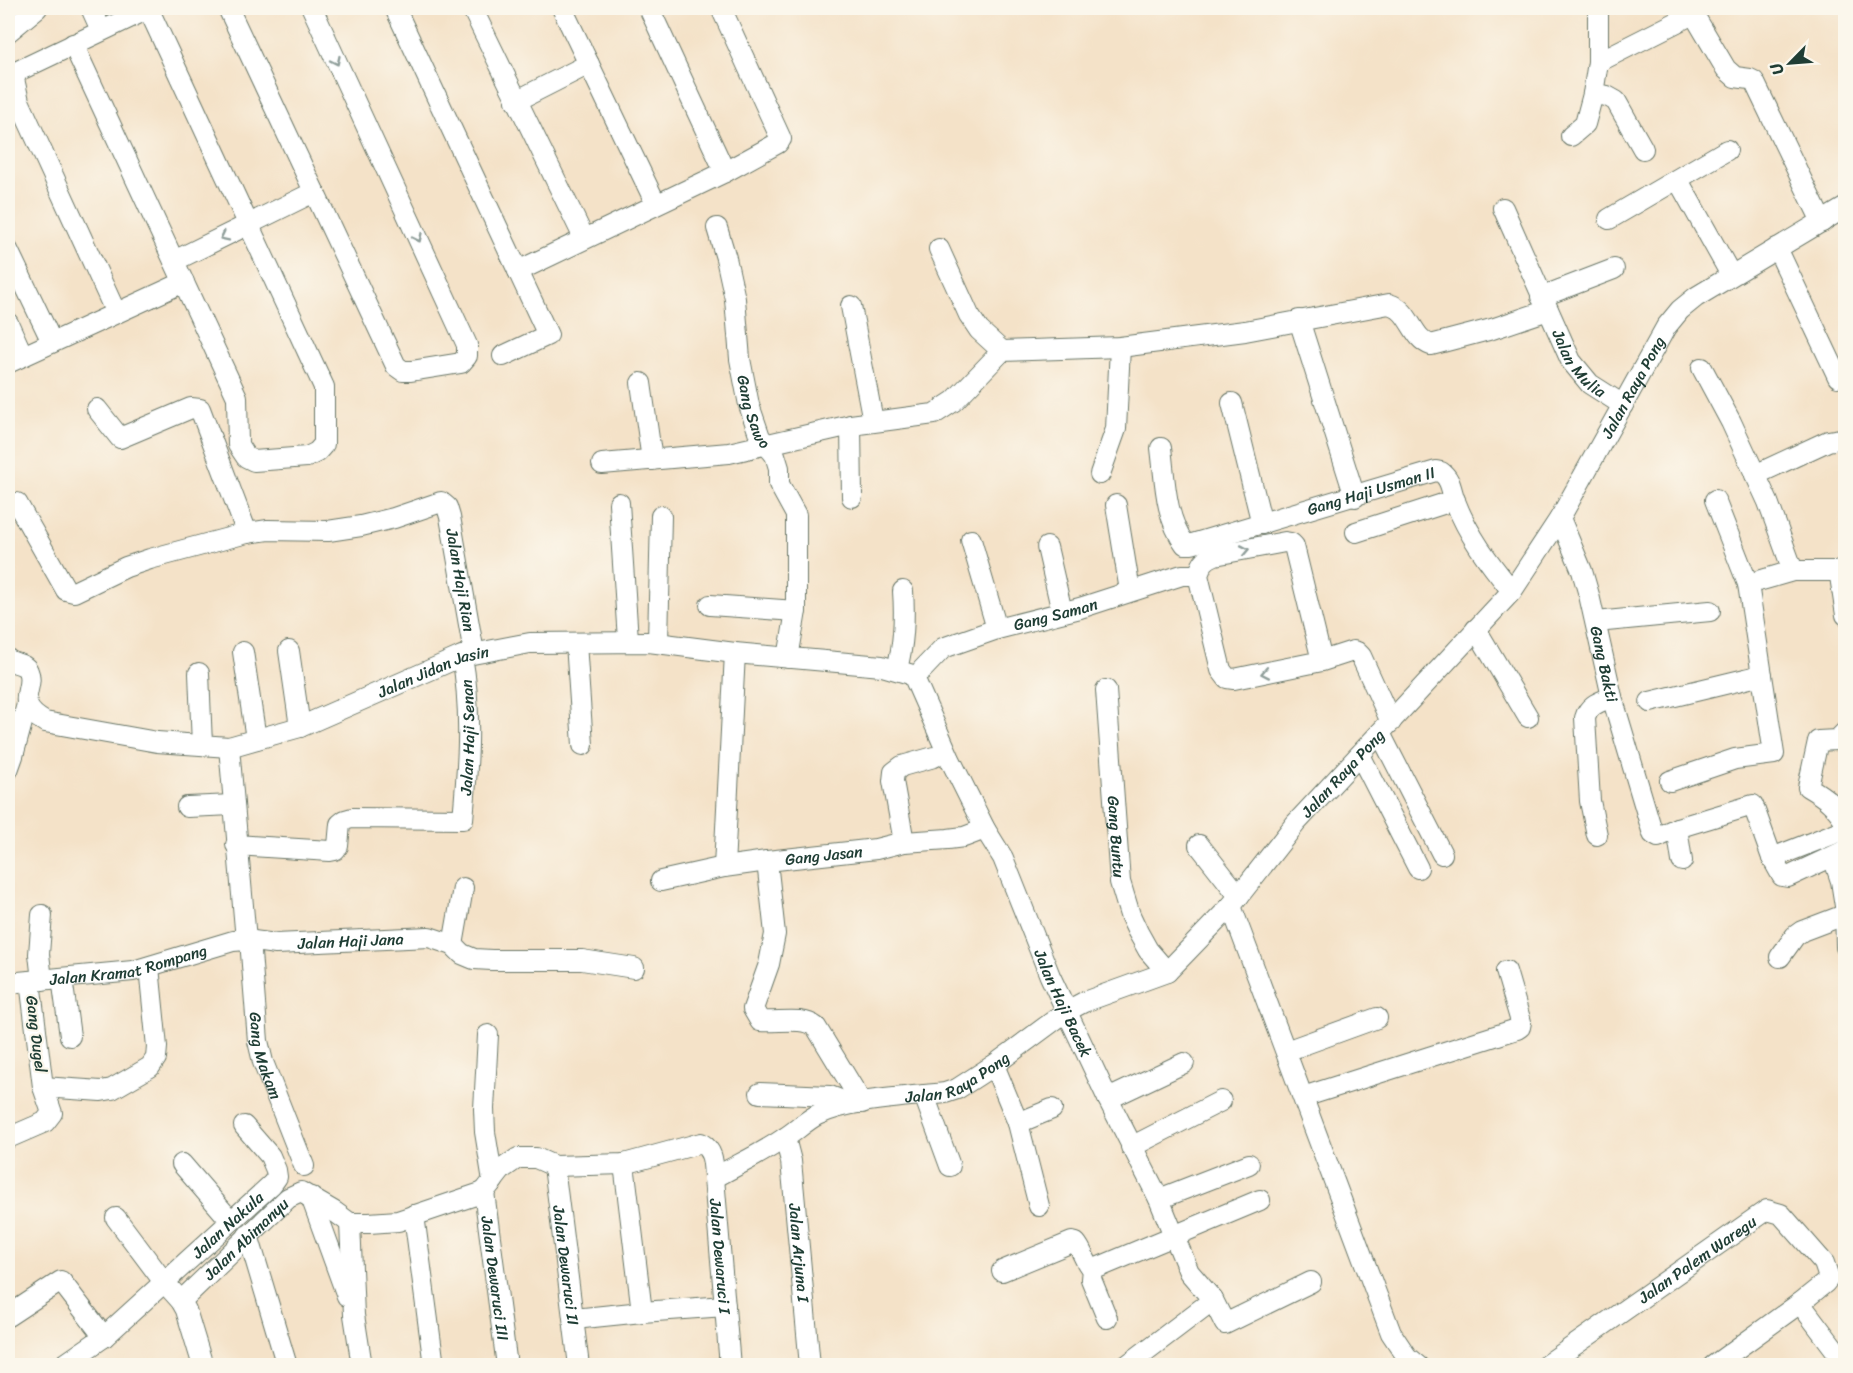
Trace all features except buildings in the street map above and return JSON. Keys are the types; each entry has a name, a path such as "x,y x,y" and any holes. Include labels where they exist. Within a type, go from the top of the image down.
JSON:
{"street":[{"path":"8,33 37,8"},
{"path":"91,8 107,21"},
{"path":"73,44 237,397 238,445 246,457 254,461 307,457 317,452 324,444 324,387 148,8 107,21 73,44 18,71 14,79 13,103 116,313"},
{"path":"228,8 396,366 403,371 411,371 461,363 467,356 467,345 312,8"},
{"path":"395,8 548,335 503,356"},
{"path":"472,8 584,238"},
{"path":"562,8 656,204"},
{"path":"649,8 725,172"},
{"path":"518,271 725,172 778,143 781,139 721,8"},
{"path":"1571,136 1585,124 1593,94 1598,62 1598,8"},
{"path":"1598,62 1692,11 1726,69 1735,77 1754,81 1822,222"},
{"path":"516,101 589,64"},
{"path":"1593,94 1607,96 1616,101 1643,149"},
{"path":"1609,219 1727,150"},
{"path":"1678,180 1731,275"},
{"path":"174,261 314,192"},
{"name":"Jalan Raya Pong","path":"714,1178 785,1138 797,1127 817,1115 856,1104 945,1094 957,1089 994,1065 1067,1011 1084,1002 1167,972 1235,901 1296,823 1512,591 1560,518 1666,327 1680,310 1731,275 1845,207"},
{"name":"Jalan Mulia","path":"1503,208 1571,361 1581,374 1607,396 1623,405"},
{"name":"Gang Sawo","path":"717,228 733,288 740,359 749,405 760,437 775,455 781,487 796,515 796,611 788,658"},
{"path":"1777,248 1838,376"},
{"path":"939,249 969,315 979,330 1002,351 1120,347 1245,331 1389,304 1397,306 1423,342 1431,345 1492,329 1614,269"},
{"path":"8,250 52,342"},
{"path":"8,323 15,359 184,282"},
{"path":"851,306 873,422"},
{"path":"1299,320 1355,496"},
{"path":"1100,474 1116,429 1120,347"},
{"path":"602,464 729,453 851,425 920,417 942,410 954,401 1002,351"},
{"path":"1702,368 1731,422 1768,502 1793,571"},
{"path":"641,383 652,460"},
{"path":"1232,403 1262,524"},
{"path":"17,503 66,590 70,592 150,559 247,533 200,409 191,408 122,438 117,436 97,409"},
{"path":"851,425 852,497"},
{"path":"1755,475 1828,441 1845,438"},
{"name":"Gang Haji Usman II","path":"1161,448 1171,513 1179,536 1185,544 1262,524 1436,471 1442,472 1447,477 1455,500 1481,553 1512,591"},
{"path":"1356,532 1455,500"},
{"path":"1670,781 1736,759 1774,754 1748,584 1715,500"},
{"name":"Jalan Haji Rian","path":"247,533 268,530 328,531 360,526 394,518 441,502 447,507 468,655"},
{"path":"619,503 628,640"},
{"path":"1116,505 1130,591"},
{"path":"658,642 661,516"},
{"name":"Gang Bakti","path":"1560,518 1582,571 1596,622 1612,697 1592,706 1585,718 1589,791 1597,835"},
{"path":"968,541 997,629"},
{"path":"1322,661 1294,546 1291,543 1285,542 1208,558 1202,564 1198,575 1221,670 1227,678 1234,679 1322,661 1353,651 1361,656 1385,727 1442,854"},
{"path":"1047,547 1062,612"},
{"path":"1748,584 1793,571 1842,570 1845,615"},
{"name":"Gang Saman","path":"911,671 943,648 997,629 1062,612 1182,575 1198,575"},
{"path":"903,591 905,625 902,649 911,671"},
{"path":"710,605 796,611"},
{"path":"1596,622 1710,611"},
{"path":"1476,629 1528,717"},
{"name":"Jalan Jidan Jasin","path":"27,704 33,713 45,722 157,742 229,747 300,727 468,655 530,644 628,640 658,642 735,653 911,671"},
{"path":"576,643 583,745"},
{"path":"290,651 300,727"},
{"path":"243,652 256,740"},
{"path":"724,867 735,653"},
{"name":"Jalan Haji Senan","path":"236,845 330,851 335,850 338,846 340,824 352,818 464,819 469,733 468,655"},
{"path":"8,659 12,663 24,666 28,670 29,678 27,704 9,761"},
{"name":"Jalan Haji Bacek","path":"911,671 950,759 985,830 1003,858 1050,976 1131,1146 1160,1198 1189,1272 1213,1300 1225,1324 1311,1282"},
{"path":"199,673 202,745"},
{"path":"1650,702 1762,675"},
{"name":"Gang Buntu","path":"1106,690 1120,882 1127,907 1138,932 1148,950 1167,972"},
{"path":"1612,697 1653,834 1658,837 1677,828 1753,805 1772,858 1782,876 1788,877 1839,853 1845,909 1845,947"},
{"path":"1843,737 1818,741 1808,787 1829,799 1840,812 1845,823"},
{"name":"Gang Makam","path":"229,747 236,845 258,1041 263,1062 304,1166"},
{"path":"1360,755 1419,868"},
{"path":"904,842 893,781 894,772 902,766 934,757"},
{"path":"188,807 233,805"},
{"path":"1677,828 1682,861"},
{"path":"1772,858 1845,829"},
{"name":"Gang Jasan","path":"662,881 724,867 876,849 904,842 956,838 985,830"},
{"path":"1199,845 1235,901 1286,1051 1391,1334 1407,1358 1418,1365"},
{"path":"766,861 775,934 769,964 753,1009 760,1021 800,1021 816,1027 856,1104"},
{"path":"453,945 463,888"},
{"path":"1779,957 1795,936 1845,909"},
{"name":"Gang Dugel","path":"8,1138 45,1122 52,1113 44,1087 36,981 42,915"},
{"name":"Jalan Haji Jana","path":"248,940 287,944 429,937 453,945 462,954 474,958 582,960 634,968"},
{"name":"Jalan Kramat Rompang","path":"8,983 133,971 234,941 248,940"},
{"path":"44,1087 101,1091 112,1089 150,1067 156,1058 157,1047 148,966"},
{"path":"1304,1097 1517,1029 1521,1022 1506,971"},
{"path":"62,978 70,1036"},
{"path":"1286,1051 1377,1018"},
{"name":"Jalan Dewaruci III","path":"488,1035 484,1110 488,1186 507,1365"},
{"path":"1108,1099 1184,1064"},
{"path":"994,1065 1018,1123 1039,1206"},
{"path":"760,1092 830,1096 856,1104"},
{"path":"924,1095 950,1166"},
{"path":"1131,1146 1221,1101"},
{"path":"1018,1123 1052,1109"},
{"name":"Jalan Nakula","path":"172,1291 231,1221 277,1177 273,1162 244,1126"},
{"name":"Jalan Arjuna I","path":"785,1138 791,1161 810,1365"},
{"name":"Jalan Dewaruci I","path":"624,1164 701,1143 712,1154 730,1365"},
{"path":"362,1365 354,1315 350,1223 398,1221 414,1215 488,1186 509,1162 518,1158 536,1158 555,1166 624,1164 642,1312"},
{"path":"182,1164 231,1221"},
{"path":"1160,1198 1249,1164"},
{"name":"Jalan Dewaruci II","path":"555,1166 579,1365"},
{"name":"Jalan Abimanyu","path":"172,1291 248,1235 288,1198 301,1192 350,1223"},
{"path":"311,1197 354,1315"},
{"path":"1092,1269 1260,1200"},
{"name":"Jalan Palem Waregu","path":"1545,1365 1767,1210 1781,1214 1824,1263 1829,1278 1800,1303"},
{"path":"414,1215 434,1365"},
{"path":"116,1218 186,1310 203,1365"},
{"path":"248,1235 287,1365"},
{"path":"1002,1271 1072,1242 1079,1246 1088,1266 1092,1269"},
{"path":"1092,1269 1091,1279 1107,1318"},
{"path":"8,1316 61,1281 104,1336"},
{"path":"62,1365 172,1291"},
{"path":"1126,1365 1213,1300"},
{"path":"1720,1364 1800,1303 1845,1364"},
{"path":"574,1319 725,1306"}]}
